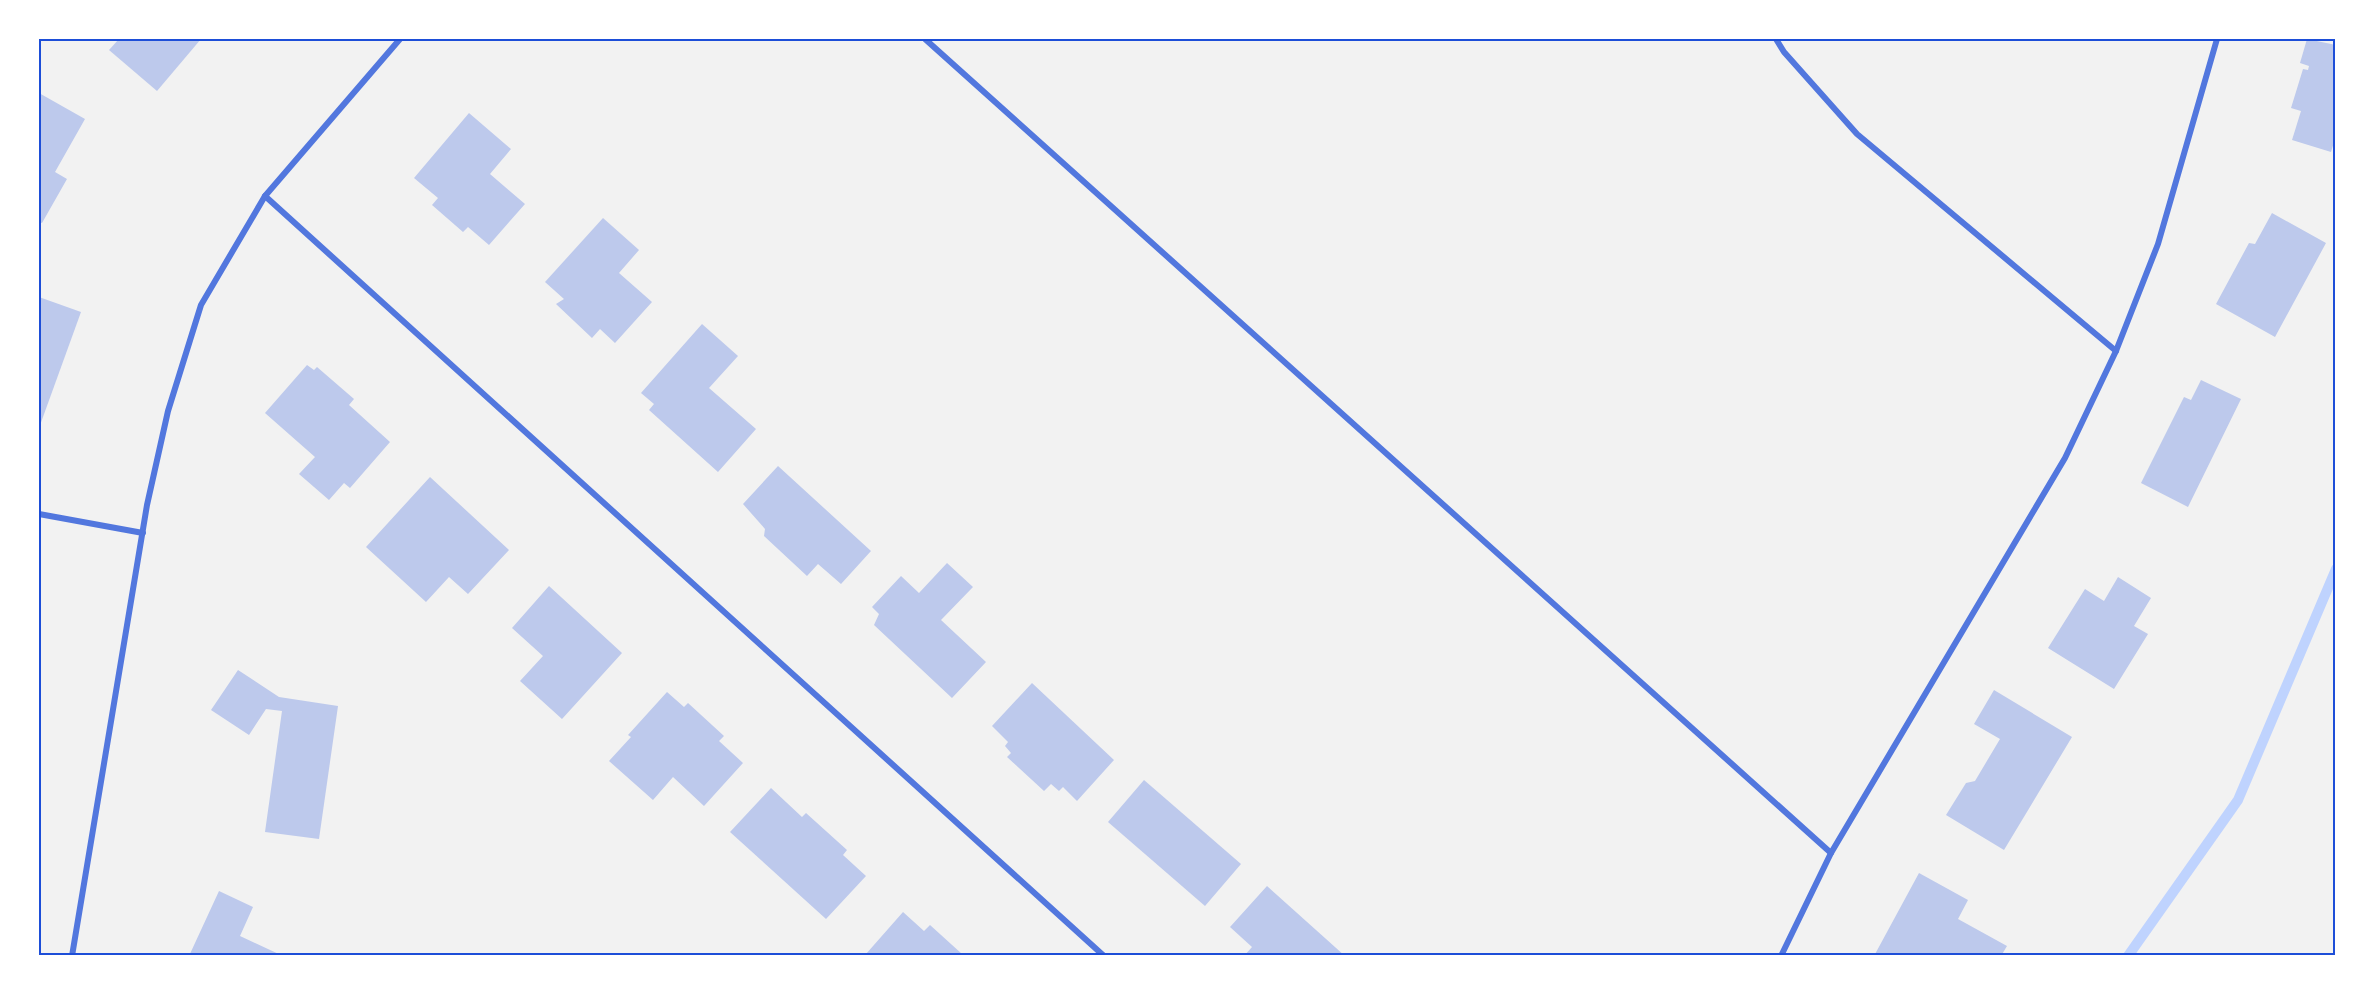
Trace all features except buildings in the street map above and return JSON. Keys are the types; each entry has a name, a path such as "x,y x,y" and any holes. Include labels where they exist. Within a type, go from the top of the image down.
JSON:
{"street":[{"path":"72,956 143,533 168,411 201,305 265,196 400,39"},
{"path":"925,39 1831,853"},
{"path":"1776,39 1784,52 1857,134 2116,351"},
{"path":"1781,956 1831,853 2065,458 2116,351 2158,244 2217,39"},
{"path":"265,196 1104,956"},
{"path":"39,514 143,533"}],"waterway":[{"path":"2128,956 2238,800 2336,569"}]}
